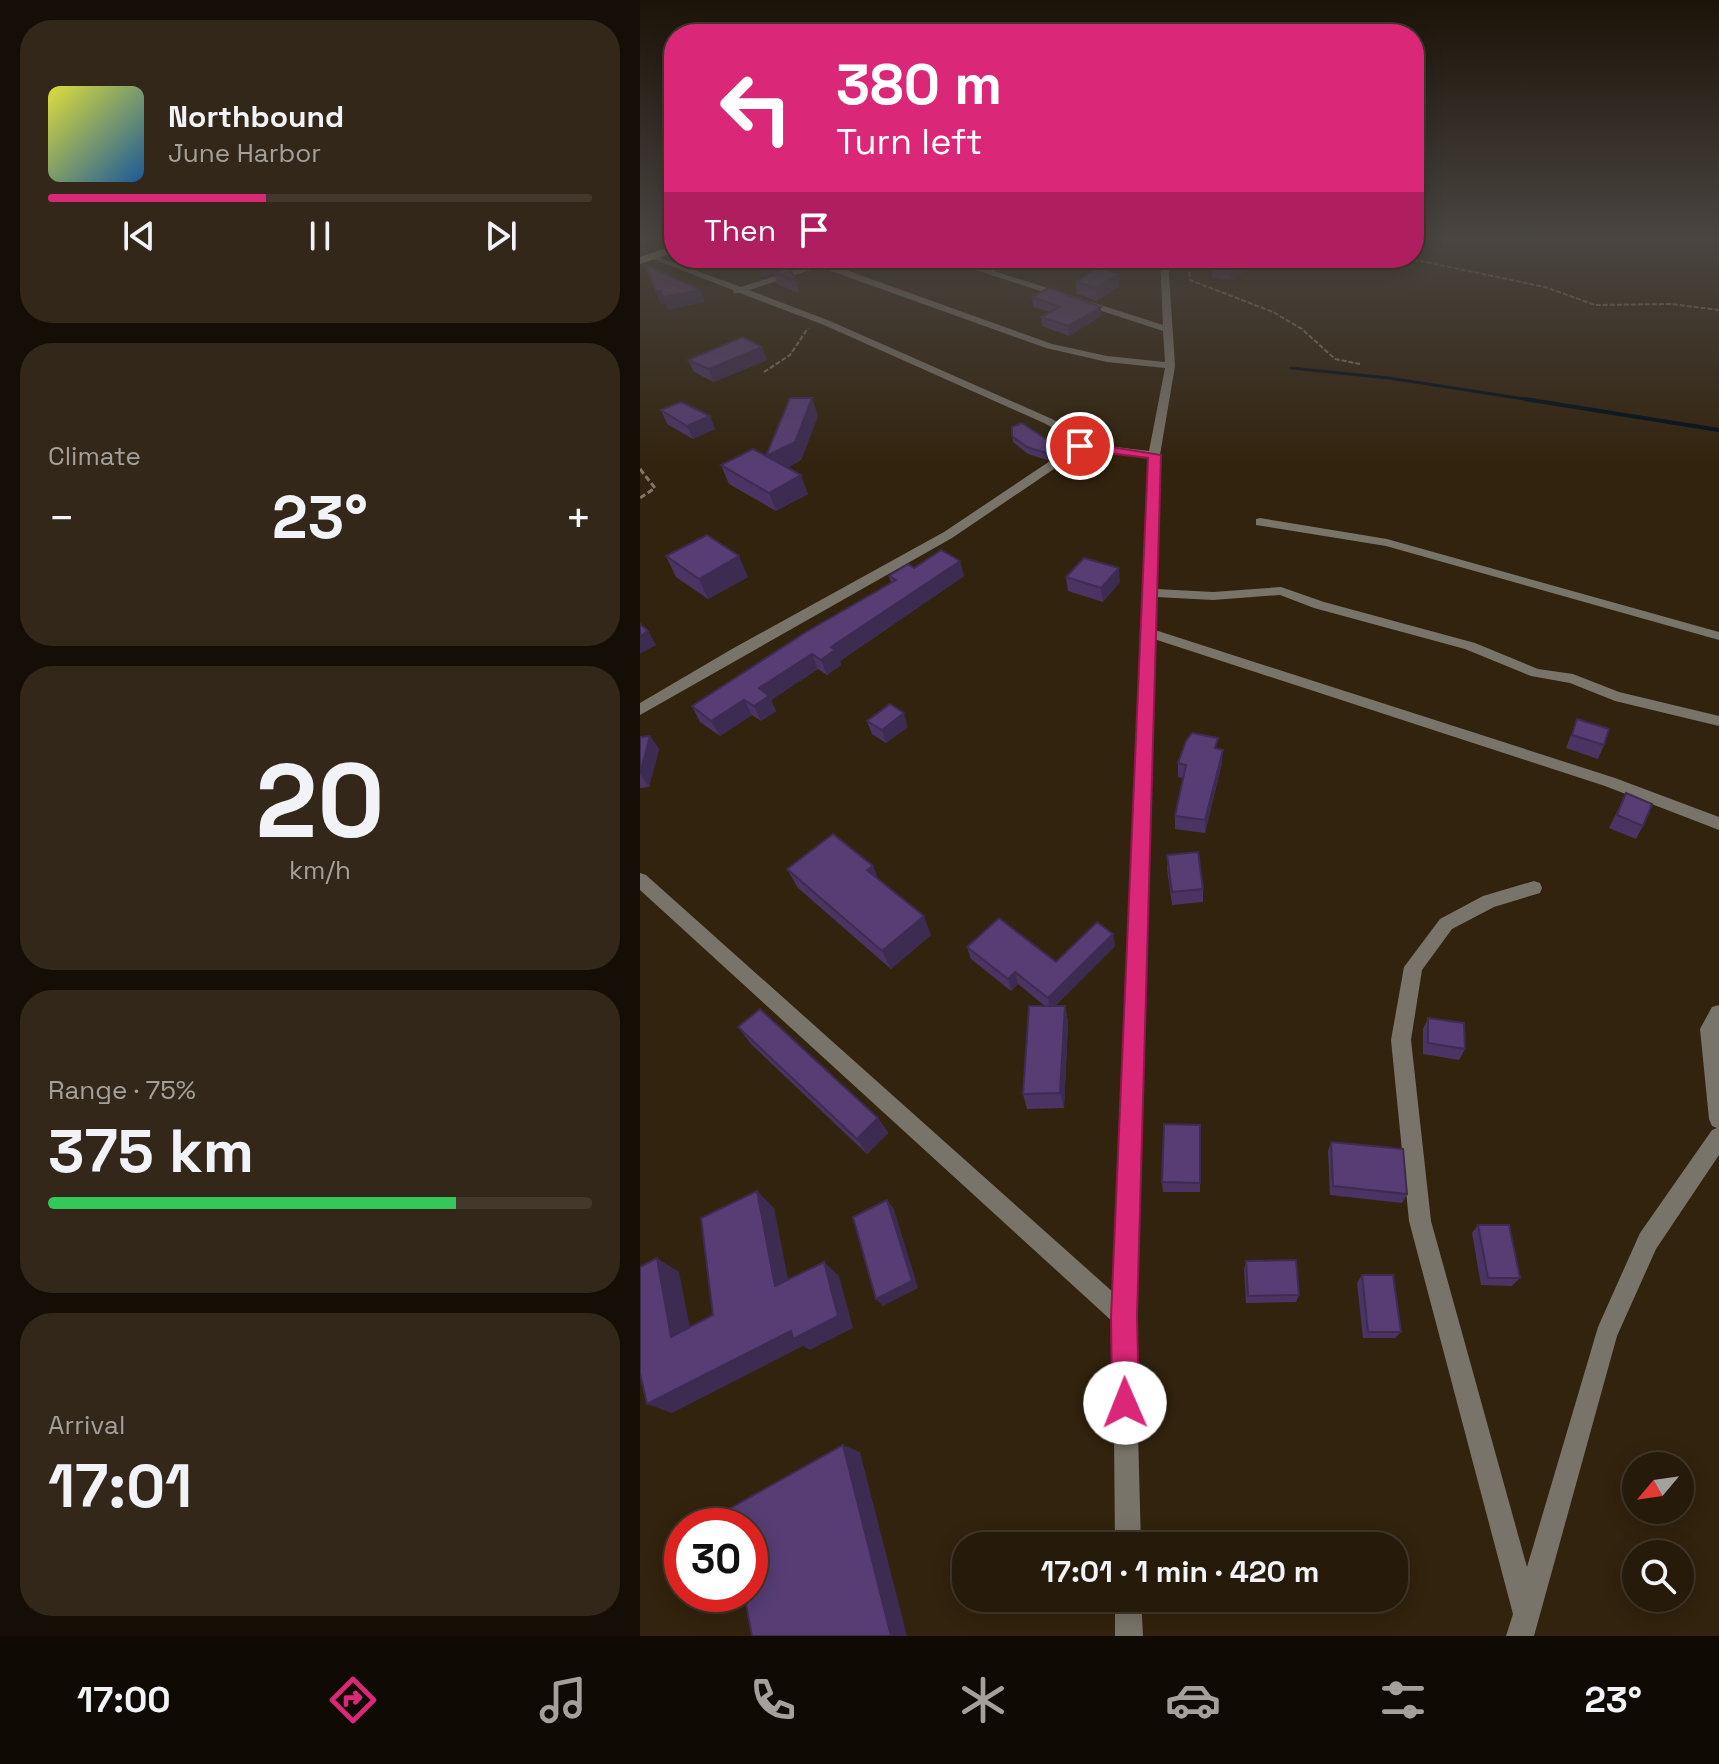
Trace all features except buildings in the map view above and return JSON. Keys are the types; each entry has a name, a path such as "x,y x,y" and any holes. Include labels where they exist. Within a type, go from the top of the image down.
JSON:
{"street":[{"path":"800,313 1048,421 1070,433 1080,446"},
{"path":"957,313 1049,346 1107,359 1170,366"},
{"path":"1118,313 1167,329"},
{"path":"1128,1532 1124,1317 1154,455 1170,366 1166,313"},
{"path":"640,710 737,652 948,535 1080,446 1154,455"},
{"path":"1260,522 1387,543 1719,636"},
{"path":"1150,593 1213,596 1281,591 1319,605 1470,646 1536,673 1573,679 1615,696 1719,721"},
{"path":"1150,633 1610,782 1719,824"},
{"path":"640,880 1124,1317"},
{"path":"1524,1626 1420,1221 1401,1040 1413,967 1446,924 1489,901 1534,888"},
{"path":"1719,1013 1709,1029 1719,1119"},
{"path":"1524,1626 1606,1335 1648,1241 1719,1137"},
{"path":"1128,1612 1129,1636"}],"path":[{"path":"1275,313 1302,329 1335,359 1360,364"},
{"path":"764,372 777,368 792,355 810,325 819,320"},
{"path":"640,469 655,488 640,498"}],"waterway":[{"path":"1291,368 1389,378 1537,401"},
{"path":"1525,399 1719,430"}],"route":[{"path":"1080,446 1154,455 1124,1317 1125,1403"}]}
